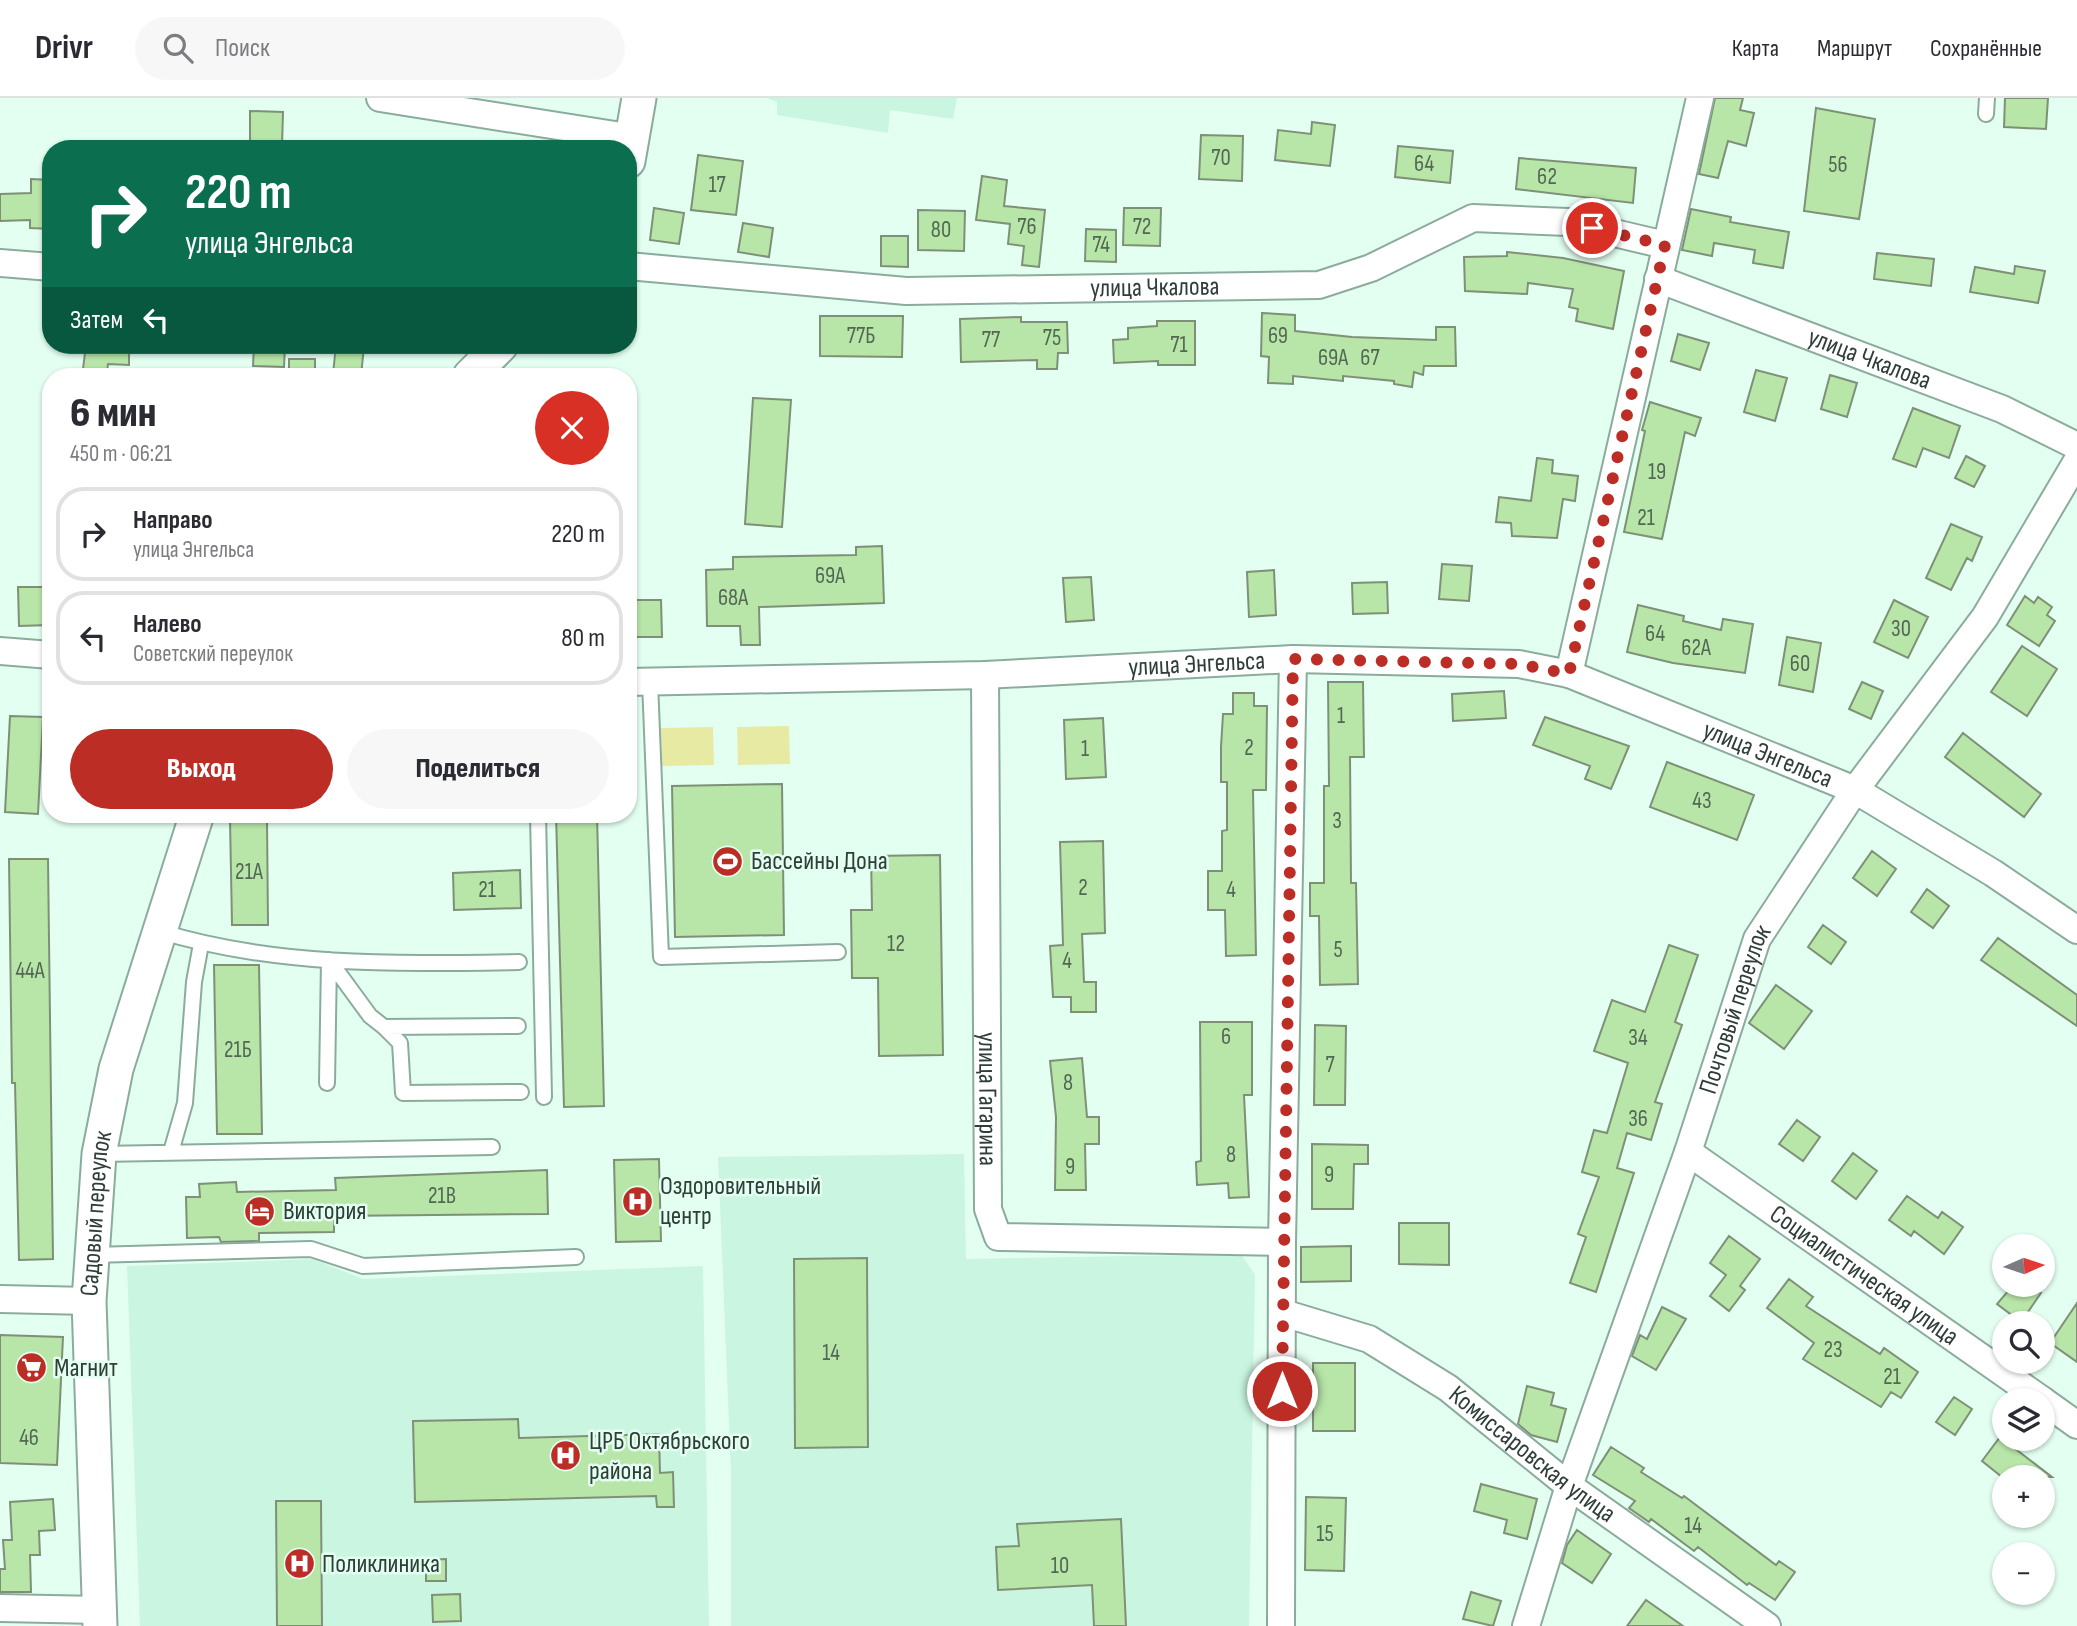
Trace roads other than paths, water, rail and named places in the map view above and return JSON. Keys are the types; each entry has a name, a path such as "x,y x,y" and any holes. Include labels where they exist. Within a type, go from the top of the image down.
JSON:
{"street":[{"path":"380,98 583,140"},
{"path":"633,140 639,98"},
{"path":"1569,674 1700,98"},
{"name":"улица Чкалова","path":"637,267 906,291 1319,285 1371,268 1473,218 1567,222 1665,245"},
{"path":"0,263 42,266"},
{"name":"улица Чкалова","path":"1658,279 2002,409 2077,446"},
{"path":"478,368 492,354"},
{"name":"Почтовый переулок","path":"1526,1626 1569,1486 1688,1152 1757,939 1855,790 1985,617 2077,461"},
{"path":"0,651 42,654"},
{"path":"1281,1626 1283,1242 1293,659"},
{"name":"улица Энгельса","path":"639,682 985,675 1293,659 1519,664 1569,674 1855,790 1993,873 2077,930"},
{"name":"улица Гагарина","path":"985,675 988,1209 998,1237 1283,1242"},
{"name":"Садовый переулок","path":"100,1618 89,1301 99,1154 116,1069 194,823"},
{"name":"Социалистическая улица","path":"1688,1152 2025,1388"},
{"path":"0,1299 89,1301"},
{"name":"Комиссаровская улица","path":"1283,1313 1369,1339 1448,1388 1569,1486 1767,1626"},
{"name":"Социалистическая улица","path":"2055,1409 2077,1425"},
{"path":"0,1608 100,1618"}],"lane":[{"path":"1986,114 1987,98"},
{"path":"639,682 661,957 838,952"},
{"path":"538,823 544,1097"},
{"path":"159,931 201,944 329,960 401,964 519,962"},
{"path":"171,1153 185,1103 194,982 201,944"},
{"path":"329,960 370,1016 400,1043 403,1093 521,1092"},
{"path":"327,1083 329,960"},
{"path":"384,1027 518,1026"},
{"path":"99,1154 492,1147"},
{"path":"92,1255 311,1249 363,1266 576,1257"}],"place":[{"name":"Бассейны Дона","path":"728,861"},
{"name":"Оздоровительный центр","path":"637,1201"},
{"name":"Виктория","path":"260,1211"},
{"name":"Магнит","path":"31,1368"},
{"name":"ЦРБ Октябрьского района","path":"566,1456"},
{"name":"Поликлиника","path":"299,1564"}]}
